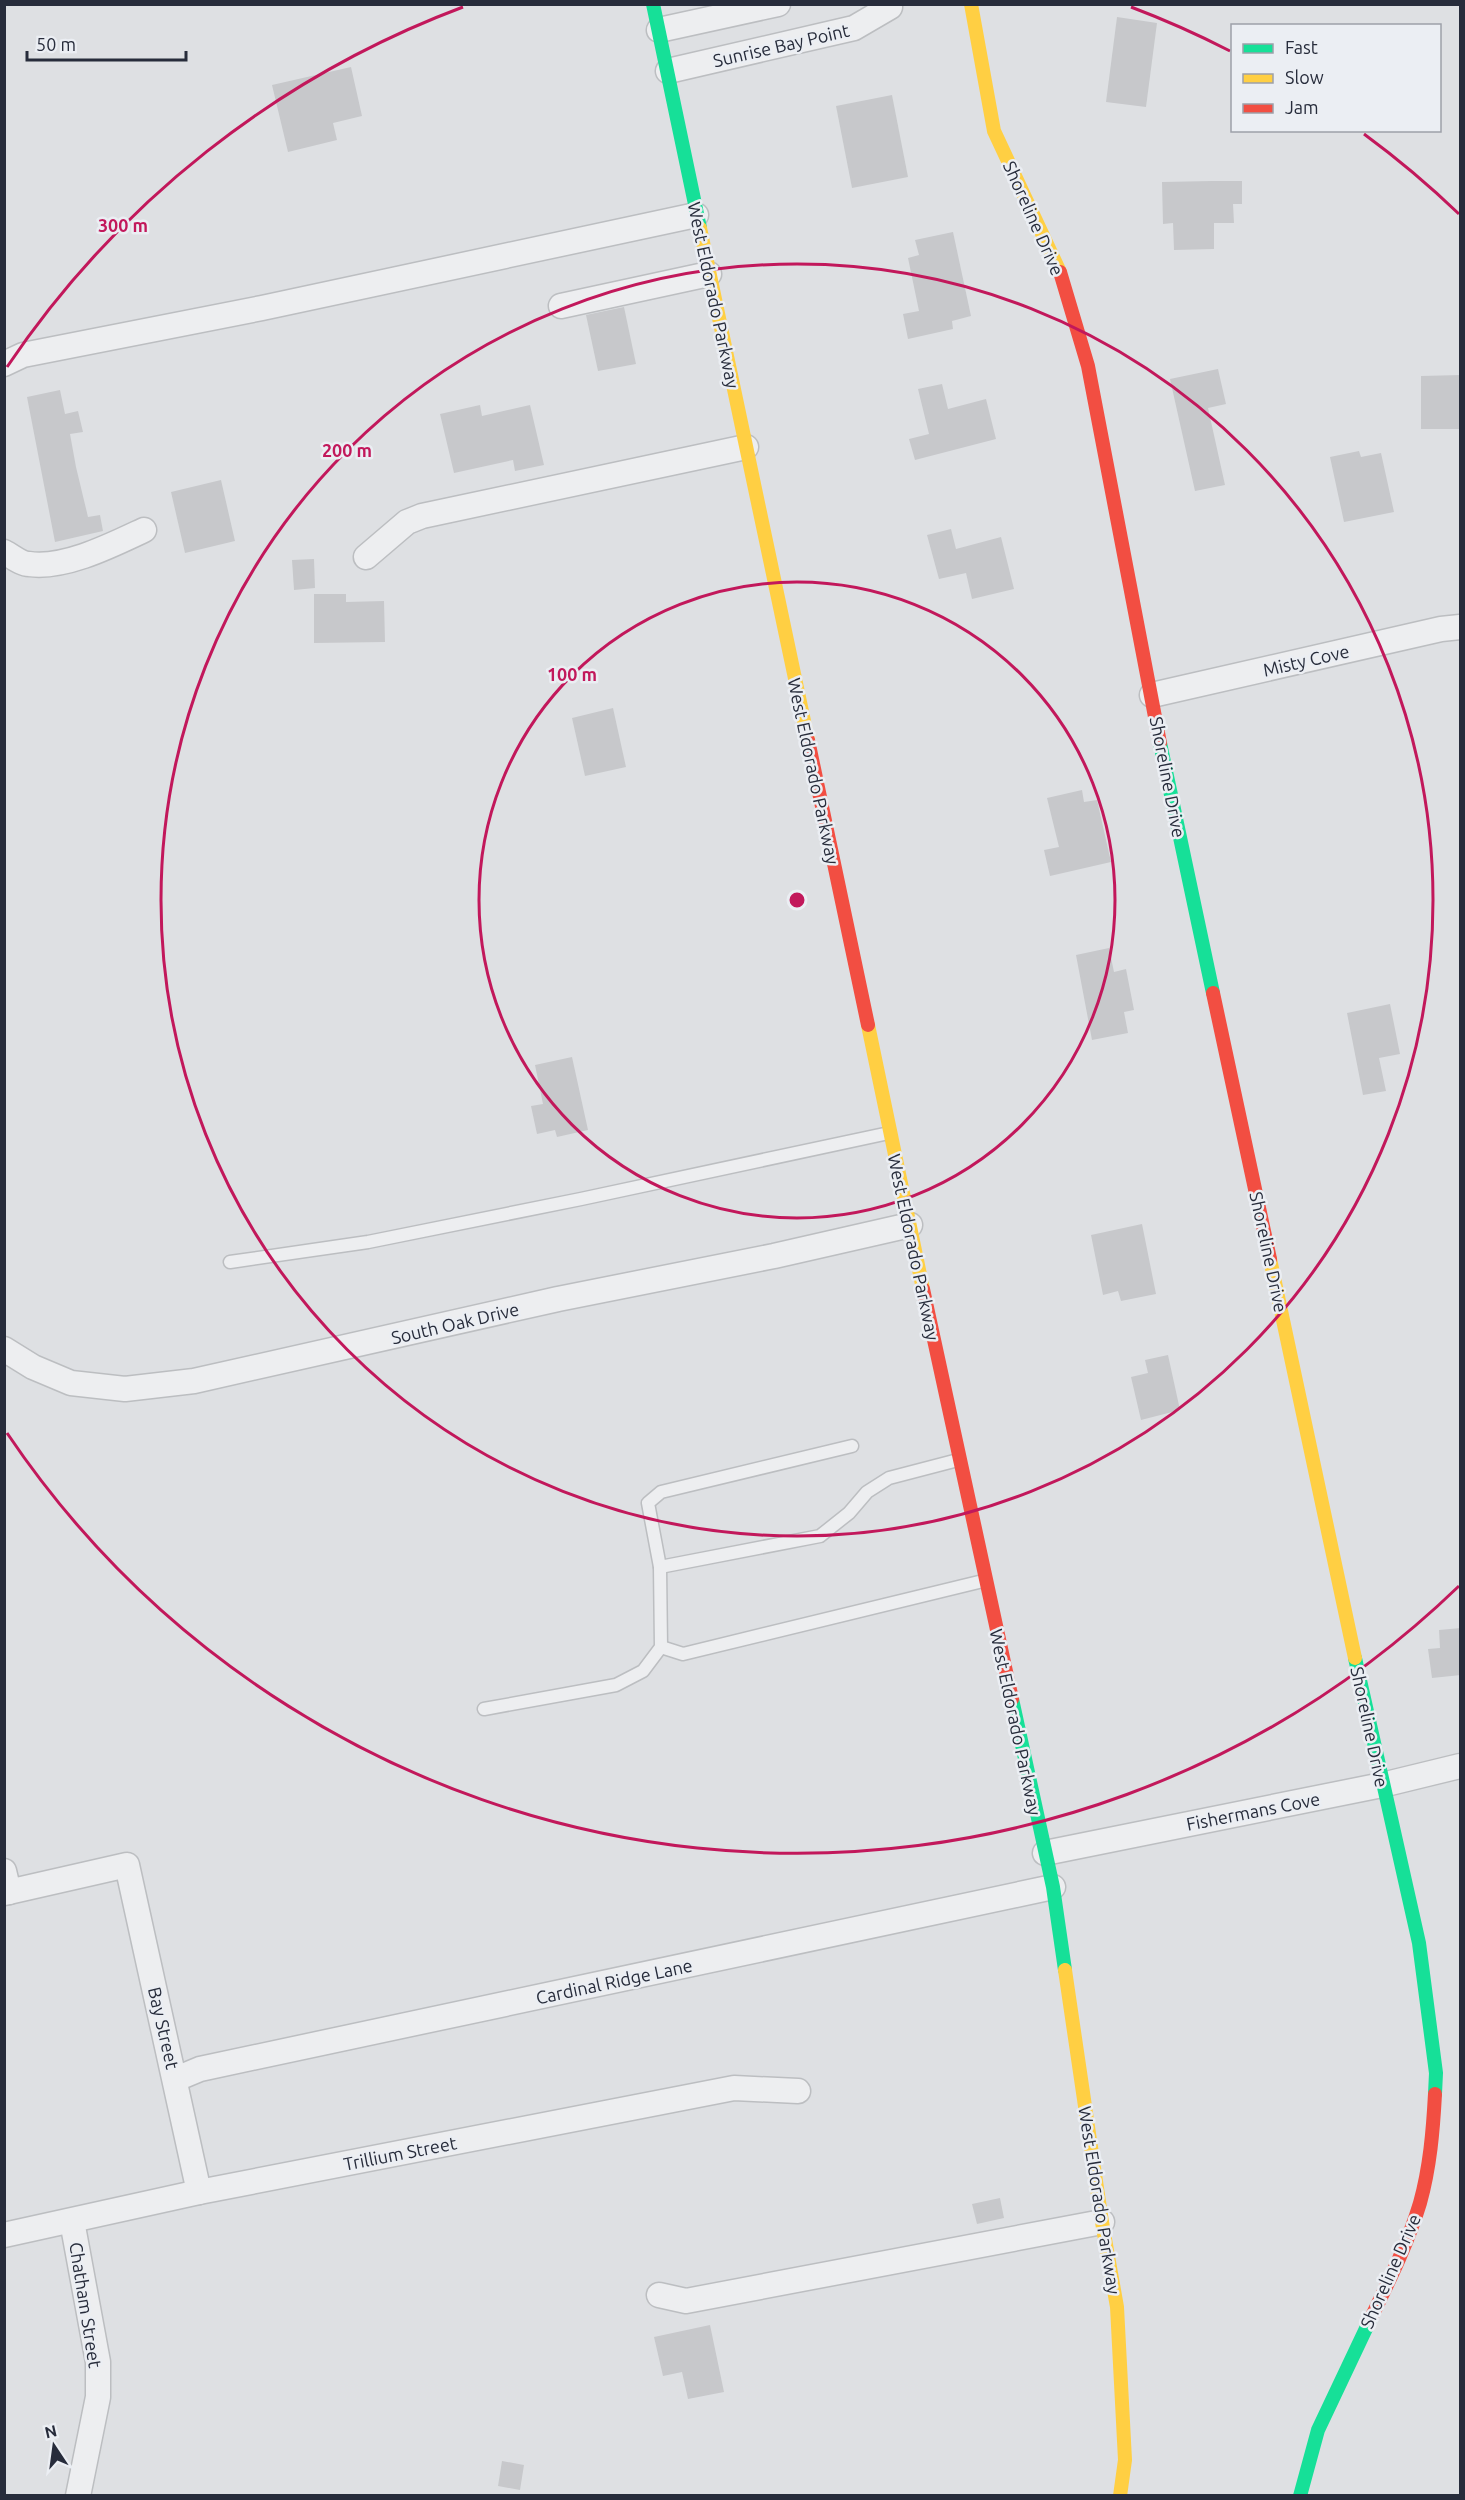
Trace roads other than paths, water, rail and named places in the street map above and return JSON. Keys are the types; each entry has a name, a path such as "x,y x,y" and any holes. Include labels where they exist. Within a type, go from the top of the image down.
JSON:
{"main road":[{"name":"West Eldorado Parkway","path":"653,4 959,1460 1053,1887 1102,2222 1118,2307 1125,2460 1120,2496"},
{"name":"Shoreline Drive","path":"971,4 994,131 1059,268 1088,366 1166,770 1382,1785 1419,1943 1436,2073 1432,2146 1420,2203 1391,2277 1318,2430 1300,2496"}],"street":[{"path":"659,30 778,4"},
{"name":"Sunrise Bay Point","path":"668,71 854,28 892,5"},
{"path":"4,364 23,355 262,308 696,214"},
{"path":"561,306 709,274"},
{"path":"366,558 407,522 422,516 746,447"},
{"path":"4,552 28,565 63,562 110,546 144,530"},
{"name":"Misty Cove","path":"1152,695 1441,629 1461,627"},
{"name":"South Oak Drive","path":"4,1349 33,1367 71,1383 125,1389 194,1381 558,1299 774,1256 910,1225"},
{"name":"Fishermans Cove","path":"1045,1853 1382,1785 1461,1766"},
{"name":"Bay Street","path":"6,1885 127,1865 176,2079 199,2192"},
{"name":"Cardinal Ridge Lane","path":"176,2079 212,2067 1053,1887"},
{"name":"Trillium Street","path":"4,2235 199,2192 734,2088 798,2091"},
{"name":"Chatham Street","path":"72,2221 98,2362 98,2397 78,2496"},
{"path":"659,2295 686,2301 1102,2222"}],"lane":[{"path":"230,1262 368,1242 890,1133"},
{"path":"484,1709 616,1685 643,1671 661,1647 660,1567 648,1503 661,1492 852,1446"},
{"path":"660,1567 820,1536 849,1513 867,1492 889,1478 959,1460"},
{"path":"661,1647 683,1654 986,1581"}]}
